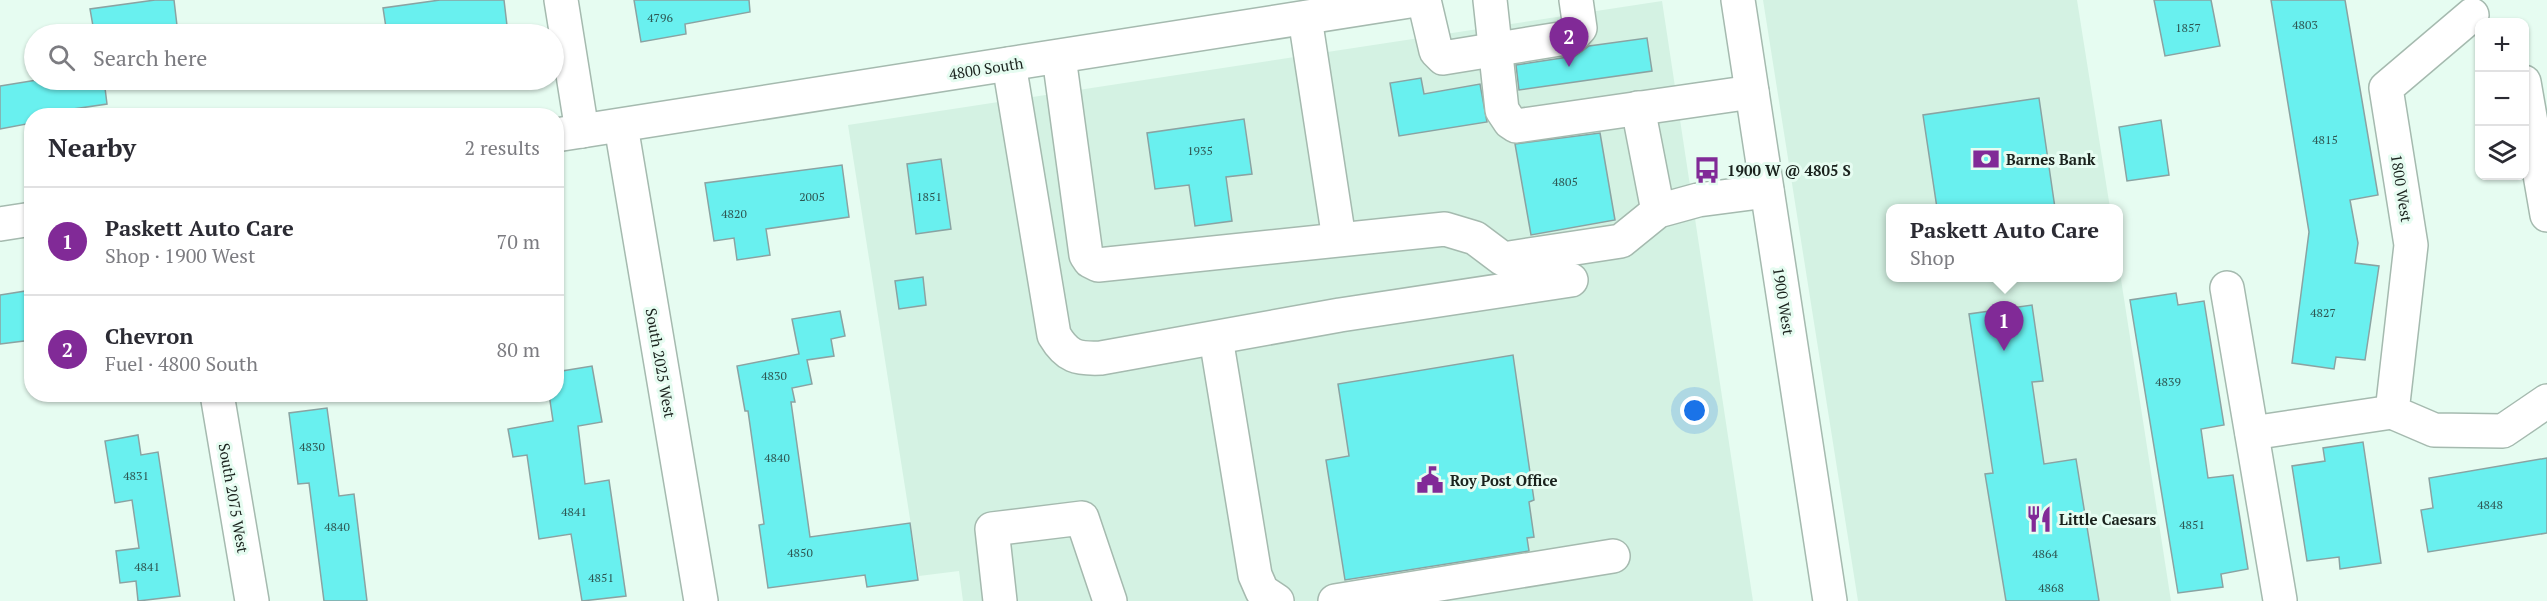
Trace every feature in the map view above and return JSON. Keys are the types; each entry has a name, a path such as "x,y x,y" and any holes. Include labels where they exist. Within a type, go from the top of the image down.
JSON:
{"street":[{"path":"561,0 562,24"},
{"name":"4800 South","path":"569,133 1416,0"},
{"path":"1424,0 1437,55 1443,58 1572,37 1580,27 1576,0"},
{"path":"1490,0 1502,110 1510,122 1516,126 1752,92"},
{"name":"1900 West","path":"1738,0 1830,601"},
{"name":"1800 West","path":"2392,412 2411,245 2386,88 2474,13"},
{"path":"1305,18 1339,239"},
{"path":"564,50 569,133"},
{"path":"1059,57 1086,255 1090,261 1098,265 1445,229 1475,238 1503,259 1621,241 1658,211 1698,200 1767,191"},
{"path":"1009,64 1054,335 1061,346 1080,359 1101,358 1340,315 1571,280"},
{"path":"1638,108 1658,211"},
{"path":"2529,111 2547,215"},
{"name":"South 2025 West","path":"621,126 702,601"},
{"path":"0,224 24,220"},
{"path":"2227,288 2280,600"},
{"path":"1216,338 1254,575 1262,591 1277,601"},
{"path":"2252,433 2392,412 2434,430 2503,431 2547,401"},
{"name":"South 2075 West","path":"218,402 252,601"},
{"path":"1000,601 992,529 1082,518 1110,601"},
{"path":"1335,601 1613,556"}],"shaded area":[{"path":"1763,0 2077,0 2109,204 1886,204 1886,282 2121,282 2171,601 1858,601"},
{"path":"1662,1 1753,601 963,601 959,571 919,576 848,125"}],"building":[{"path":"155,0 174,0 177,24 93,24 90,9"},
{"path":"440,0 504,0 507,24 385,24 383,8"},
{"path":"634,0 749,0 750,12 685,24 686,34 641,42"},
{"path":"2154,0 2211,0 2220,46 2165,56"},
{"path":"2271,0 2345,0 2378,195 2350,200 2358,243 2355,263 2379,266 2365,360 2336,357 2334,369 2292,363 2309,232"},
{"path":"1647,38 1652,71 1519,90 1516,65 1575,56 1589,46"},
{"path":"1421,78 1424,94 1480,84 1487,122 1399,136 1390,83"},
{"path":"24,82 24,90 105,90 107,104 80,108 24,108 24,124 0,129 0,86"},
{"path":"2039,98 2054,204 1936,204 1923,115"},
{"path":"1244,119 1252,174 1226,177 1232,221 1195,226 1189,185 1155,189 1147,133"},
{"path":"2161,120 2169,175 2127,181 2119,127"},
{"path":"1600,133 1615,220 1531,235 1515,144"},
{"path":"941,159 951,229 916,234 907,164"},
{"path":"842,165 849,217 766,229 770,255 737,260 734,238 714,241 705,183"},
{"path":"923,277 926,305 899,309 895,281"},
{"path":"24,291 24,341 0,344 0,295"},
{"path":"2176,293 2178,305 2204,301 2224,425 2201,429 2208,478 2233,475 2248,569 2221,574 2223,587 2178,593 2130,300"},
{"path":"2032,305 2043,381 2032,382 2044,464 2076,459 2099,601 2006,601 1985,474 1993,473 1969,314"},
{"path":"840,311 845,336 831,339 834,356 807,360 812,384 792,388 795,402 791,402 810,537 910,523 918,580 867,587 865,575 768,588 759,525 764,524 748,411 745,411 737,366 799,354 792,319"},
{"name":"Roy Post Office","path":"1513,355 1534,500 1529,502 1534,537 1527,538 1529,551 1345,580 1326,460 1349,456 1338,384"},
{"path":"592,366 602,422 578,426 585,484 609,480 626,596 582,601 571,534 539,539 527,455 513,457 508,429 553,421 550,402 564,402 564,371"},
{"path":"327,408 339,496 354,494 367,601 324,601 309,483 298,484 289,413"},
{"path":"138,435 141,455 158,452 180,596 138,601 136,581 120,583 116,551 139,548 132,500 115,503 105,441"},
{"path":"2363,442 2381,563 2340,569 2339,557 2307,561 2292,466 2325,461 2323,448"},
{"path":"2547,458 2547,533 2428,552 2421,510 2433,508 2429,478"}],"place":[{"name":"Chevron","path":"1569,67"},
{"name":"Barnes Bank","path":"1986,159"},
{"name":"1900 W @ 4805 S","path":"1707,170"},
{"name":"Paskett Auto Care","path":"2004,351"},
{"name":"Roy Post Office","path":"1430,480"},
{"name":"Little Caesars","path":"2039,519"}]}
